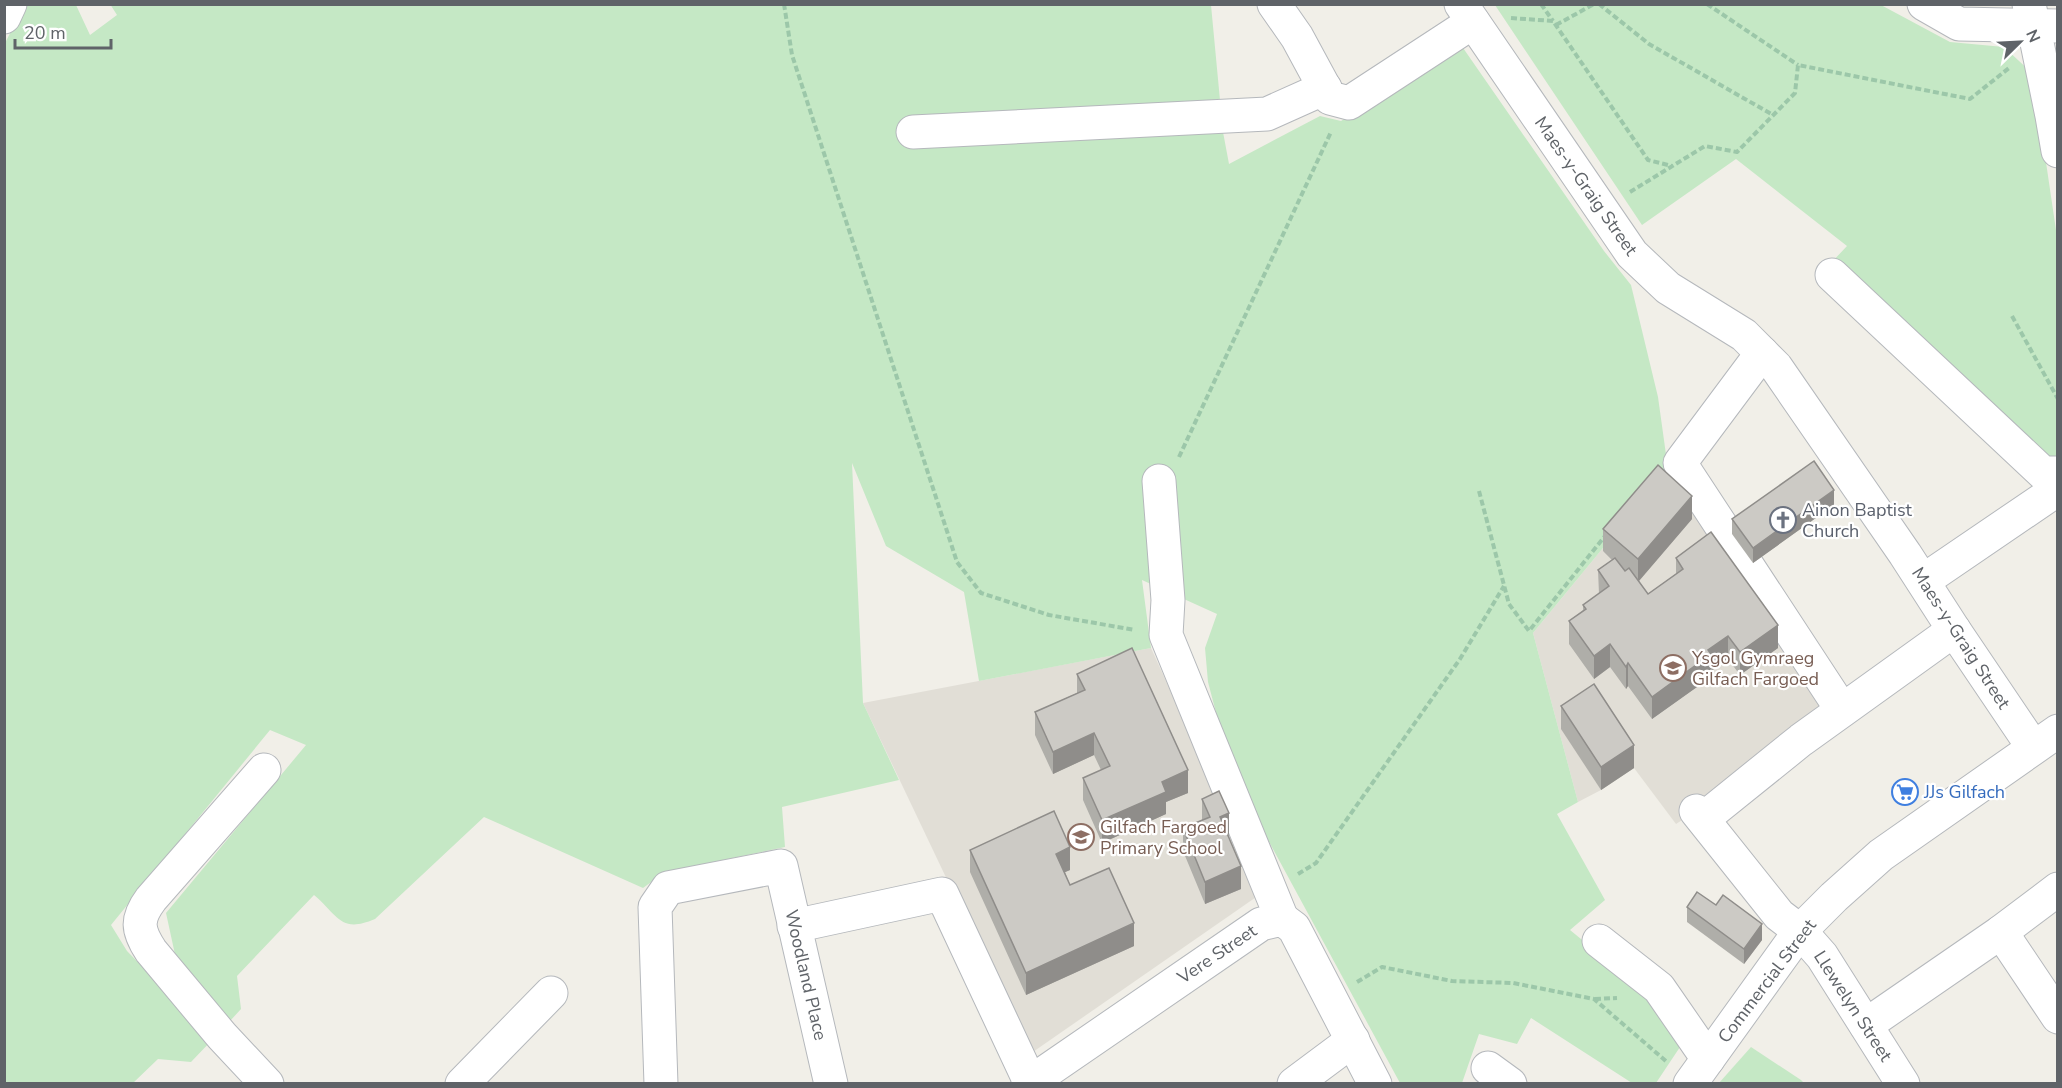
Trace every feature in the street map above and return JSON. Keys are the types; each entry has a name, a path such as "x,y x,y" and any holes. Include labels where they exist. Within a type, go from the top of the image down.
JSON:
{"street":[{"path":"1274,4 1337,96"},
{"path":"1924,4 1959,24 2040,19 2058,151"},
{"path":"913,132 1267,114 1337,96 1471,19"},
{"name":"Maes-y-Graig Street","path":"1471,19 1632,254 1668,288 1744,335 1783,376 1954,630 2050,738"},
{"path":"1832,275 2043,473 2058,473"},
{"path":"1762,353 1680,463 1842,710 1954,630"},
{"path":"1159,481 1168,600 1166,635 1282,919 1294,928 1375,1083"},
{"path":"1923,581 2058,489"},
{"name":"Llewelyn Street","path":"1842,710 1699,815 1779,915 1800,931 1822,956 1899,1082"},
{"name":"Commercial Street","path":"1690,1070 1800,931 1881,855 2050,738"},
{"path":"264,770 151,899 143,910 139,923 145,943 151,951 222,1036 267,1083"},
{"name":"Woodland Place","path":"661,1083 655,907 668,888 781,867 831,1083"},
{"path":"1866,1025 2001,932 2058,889"},
{"path":"795,926 942,894 1029,1083"},
{"name":"Vere Street","path":"1029,1083 1261,924 1282,919"},
{"path":"2001,932 2058,1017"},
{"path":"1599,941 1659,988 1690,1070"},
{"path":"462,1083 551,993"},
{"path":"1294,1083 1353,1040"}],"path":[{"path":"784,4 792,56 957,562 981,593 1049,615 1166,635"},
{"path":"1542,4 1648,160 1673,166"},
{"path":"1471,19 1510,18 1555,23 1597,4 1649,44 1773,115"},
{"path":"1707,4 1798,65 1970,99 2009,69 2040,19"},
{"path":"1601,210 1705,146 1737,152 1795,93 1798,65"},
{"path":"1159,481 1180,456 1326,141 1337,96"},
{"path":"2012,316 2058,399"},
{"path":"1479,491 1509,604 1529,631 1610,530"},
{"path":"1292,878 1316,863 1460,659 1504,586"},
{"path":"1331,998 1382,967 1452,981 1525,985 1594,999 1690,1070"}],"shaded area":[{"name":"Ysgol Gymraeg Gilfach Fargoed","path":"1668,469 1828,703 1696,811 1676,824 1634,768 1578,802 1533,633"},
{"name":"Gilfach Fargoed Primary School","path":"1151,648 1262,893 1030,1054 863,703"}],"green space":[{"path":"28,4 76,5 90,35 117,15 110,4 1211,5 1223,132 1229,164 1320,116 1341,121 1461,45 1604,251 1631,285 1658,397 1668,469 1533,633 1578,802 1557,814 1605,900 1570,930 1658,1002 1686,1038 1656,1083 1632,1083 1531,1018 1517,1044 1479,1034 1462,1083 1400,1083 1255,816 1224,743 1208,682 1205,648 1217,614 1142,580 1151,648 979,681 964,592 886,546 852,463 863,703 899,780 782,807 785,847 665,872 643,888 484,817 375,919 363,923 347,923 340,920 314,895 237,976 241,1009 230,1021 176,959 166,913 306,745 270,730 111,925 127,951 213,1039 191,1062 158,1059 133,1083 5,1083 4,45"},
{"path":"1495,5 1881,5 1950,42 2004,47 2033,74 2057,237 2057,463 2054,465 1831,263 1847,246 1736,159 1642,225"},
{"path":"1751,1047 1801,1080 1804,1083 1719,1083"}],"building":[{"path":"1814,461 1834,490 1753,548 1732,519"},
{"path":"1658,465 1692,496 1638,559 1603,529"},
{"path":"1711,532 1778,625 1740,652 1728,636 1708,650 1711,654 1652,697 1628,663 1626,667 1610,644 1594,656 1569,621 1586,609 1583,605 1609,586 1598,570 1615,558 1625,571 1629,568 1648,594 1683,569 1676,558"},
{"path":"1132,648 1188,770 1162,782 1166,792 1102,820 1083,778 1110,766 1094,733 1053,752 1035,712 1085,690 1077,674"},
{"path":"1594,684 1634,745 1601,767 1561,706"},
{"path":"1219,791 1229,813 1220,817 1241,866 1205,882 1183,828 1210,817 1202,799"},
{"path":"1054,811 1070,847 1056,854 1070,885 1109,868 1134,923 1026,973 970,850"},
{"path":"1697,892 1716,905 1723,895 1762,924 1744,949 1687,907"}],"place":[{"name":"Ainon Baptist Church","path":"1783,520"},
{"name":"Ysgol Gymraeg Gilfach Fargoed","path":"1673,668"},
{"name":"JJs Gilfach","path":"1905,792"},
{"name":"Gilfach Fargoed Primary School","path":"1081,837"}]}
